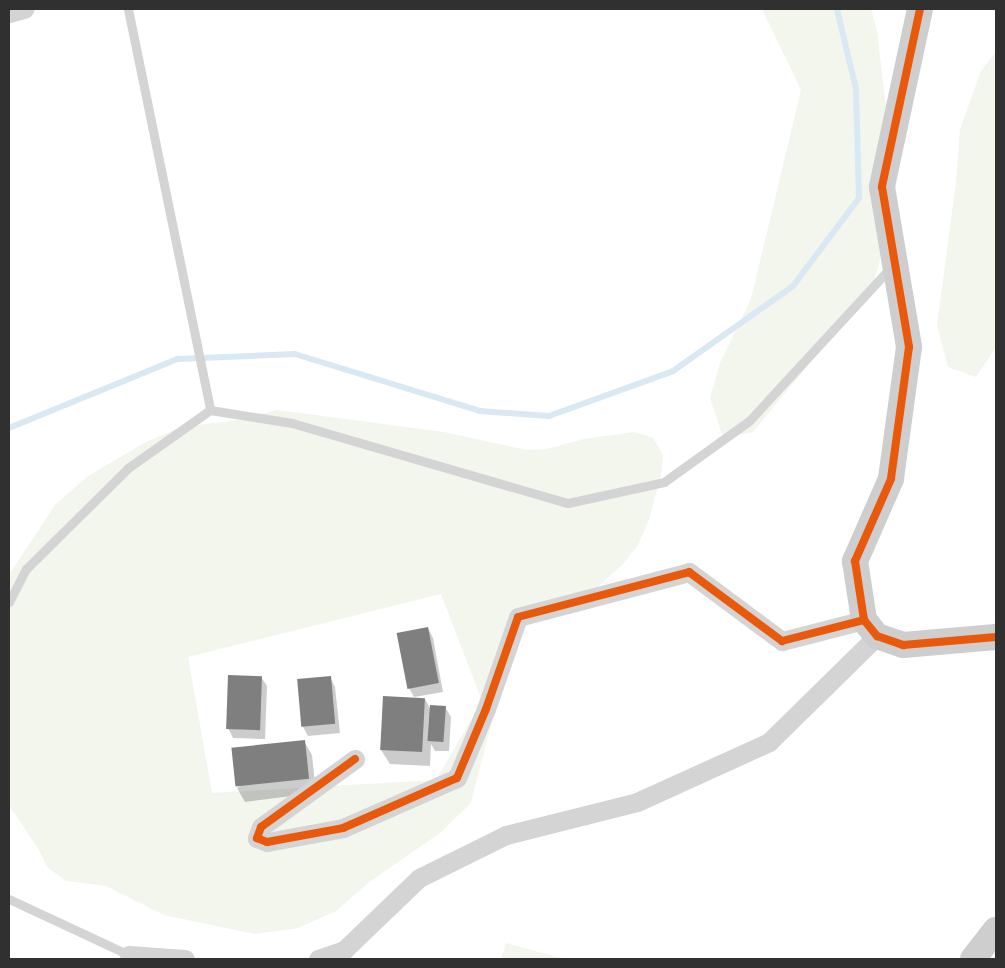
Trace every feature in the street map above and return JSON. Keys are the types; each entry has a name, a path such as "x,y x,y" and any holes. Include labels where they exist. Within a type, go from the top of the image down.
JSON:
{"street":[{"path":"9,13 24,9"},
{"path":"870,628 855,561 891,478 909,347 882,187 920,9"},
{"path":"355,759 261,827 257,838 267,842 343,828 457,778 486,709 518,618 689,572 782,642 870,628 904,645 996,637"},
{"path":"318,959 344,950 419,878 506,835 637,802 769,742 870,628"},
{"path":"973,959 996,930"},
{"path":"129,955 185,959"}],"lane":[{"path":"128,9 210,410"},
{"path":"9,602 26,570 128,468 210,410 292,423 568,503 664,482 749,421 895,263"},
{"path":"9,899 129,955"}],"shaded area":[{"path":"762,9 871,9 877,31 888,124 892,218 872,288 753,432 723,438 710,398 720,363 751,299 801,90"},
{"path":"996,52 996,347 976,377 948,367 937,326 956,182 960,129 981,71"},
{"path":"277,410 444,432 526,450 547,449 584,439 634,432 653,438 663,455 661,475 649,520 638,545 623,564 591,593 519,615 471,803 440,833 368,883 336,911 298,928 255,934 164,915 106,886 66,881 47,867 39,850 9,805 9,575 55,505 88,476 146,442 181,427 238,420","holes":["441,594 482,701 436,780 212,793 188,657"]},
{"path":"506,943 565,959 501,959"}],"building":[{"path":"428,627 439,683 407,689 397,633"},
{"path":"228,675 262,676 260,730 226,729"},
{"path":"331,676 335,724 301,727 297,679"},
{"path":"383,696 425,698 422,752 380,750"},
{"path":"430,705 446,706 443,742 427,741"},
{"path":"305,740 309,779 235,787 231,748"}],"waterway":[{"path":"9,428 177,359 295,354 480,411 549,416 673,371 793,286 859,198 856,89 837,9"}],"cycle path":[{"path":"920,9 882,187 909,347 891,479 855,561 864,620 877,636 903,645 996,637"},
{"path":"355,759 261,827 257,838 267,842 343,828 457,778 486,709 518,617 689,572 782,641 864,620"}]}
